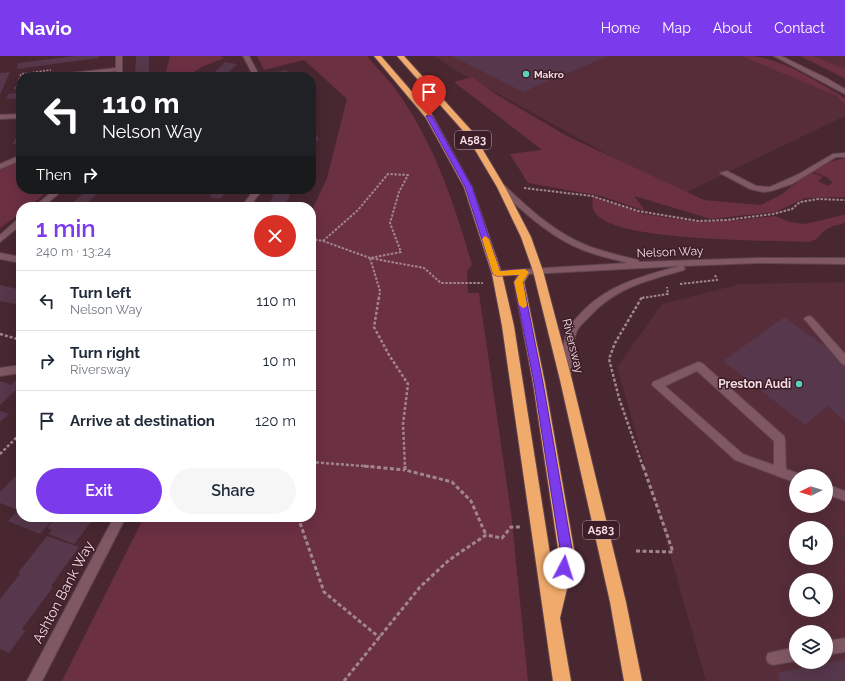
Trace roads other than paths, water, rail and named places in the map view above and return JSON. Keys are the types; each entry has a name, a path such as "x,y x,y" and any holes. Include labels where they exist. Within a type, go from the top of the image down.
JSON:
{"highway":[{"name":"A583","path":"377,56 429,116 468,187 497,274 508,326 562,681"},
{"name":"Riversway","path":"400,56 468,132 501,187 521,225 532,271 566,380 618,602 633,681"},
{"name":"A583","path":"532,271 518,282 539,383 567,555 553,619"}],"street":[{"path":"90,72 119,69 119,56"},
{"path":"246,56 255,72"},
{"path":"777,56 826,80 845,92"},
{"path":"0,117 16,116"},
{"path":"724,173 762,190 775,189 835,155 845,155"},
{"path":"0,167 16,159"},
{"path":"501,187 525,209 557,233 580,246 646,265"},
{"path":"44,202 54,194"},
{"path":"249,202 255,194"},
{"path":"0,239 16,225"},
{"path":"0,256 16,259"},
{"name":"Nelson Way","path":"497,274 646,265 780,260 845,261"},
{"path":"566,380 568,348 572,330 588,311 619,287 637,280 694,264"},
{"path":"809,319 845,362"},
{"path":"780,473 780,439 698,366 657,385 739,457 780,473 789,476"},
{"path":"0,372 16,370"},
{"path":"833,492 845,496"},
{"name":"Ashton Bank Way","path":"34,681 117,522"},
{"path":"833,647 845,645"},
{"path":"774,658 789,655"}],"place":[{"name":"Makro","path":"526,74"},
{"name":"Preston Audi","path":"799,384"}]}
